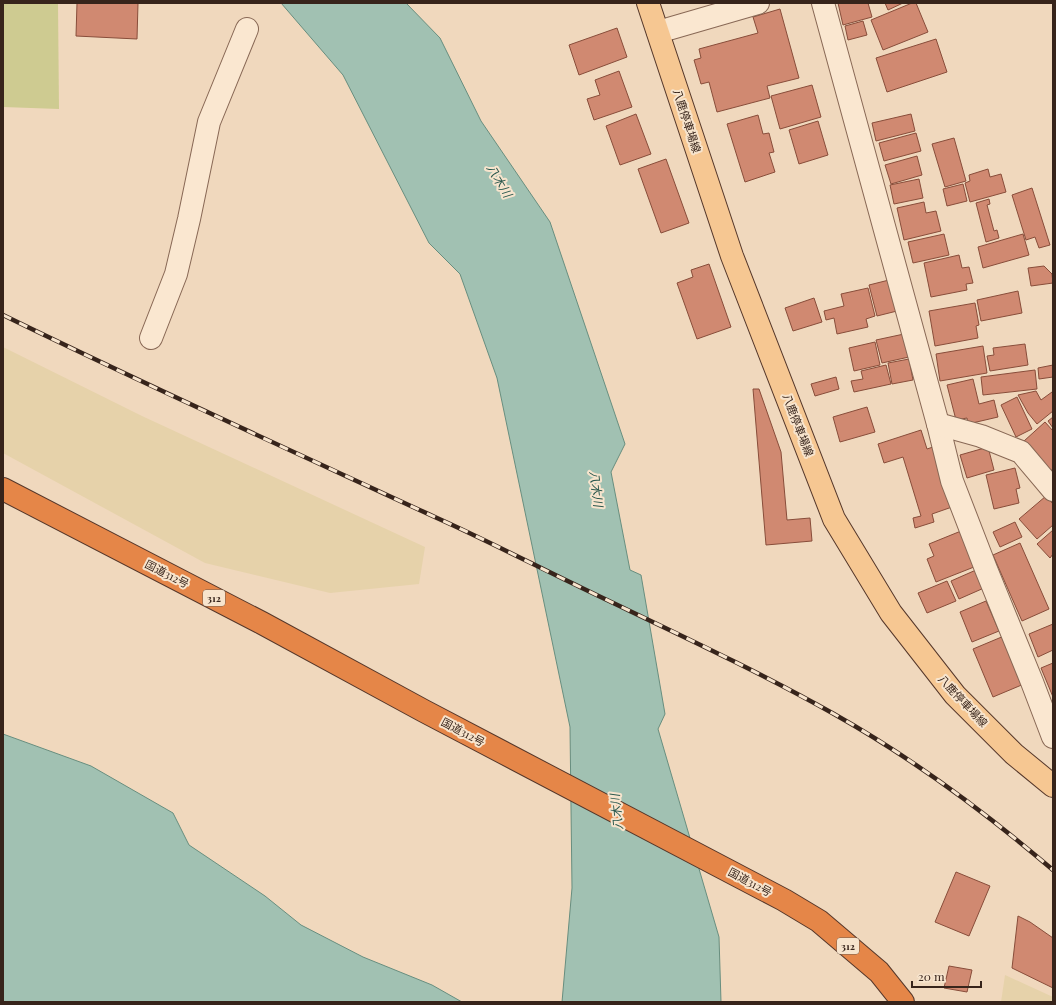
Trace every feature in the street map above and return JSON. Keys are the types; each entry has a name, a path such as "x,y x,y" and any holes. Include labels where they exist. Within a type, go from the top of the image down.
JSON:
{"highway":[{"name":"国道312号","path":"3,489 262,623 424,711 784,900 819,921 879,972 903,1002"}],"main road":[{"name":"八鹿停車場線","path":"648,3 732,256 834,519 891,613 955,695 1014,754 1053,786"}],"street":[{"path":"658,32 758,3"},
{"path":"823,3 938,424 952,481 1053,737"},
{"path":"151,338 176,274 209,122 247,29"},
{"path":"938,424 981,436 1021,452 1053,490"}],"shaded area":[{"path":"3,3 58,3 59,109 3,107"},
{"path":"3,347 142,416 425,547 419,584 330,593 205,563 3,453"},
{"path":"1005,975 1053,997 1053,1002 1001,1002"}],"water":[{"name":"八木川","path":"281,3 406,3 440,38 481,121 550,222 625,444 611,472 630,570 641,575 665,714 658,729 719,937 721,1002 562,1002 572,888 570,727 497,378 460,274 429,243 343,75"},
{"path":"3,734 91,766 173,813 189,845 265,896 301,925 363,957 432,985 462,1002 3,1002"}],"building":[{"path":"77,3 138,3 137,39 76,36"},
{"path":"838,3 868,3 872,17 843,25"},
{"path":"885,3 903,3 888,10"},
{"path":"912,3 916,3 928,32 883,50 871,20"},
{"path":"780,9 799,78 767,86 770,98 717,112 709,82 701,84 694,60 701,58 699,49 758,33 753,17"},
{"path":"863,21 867,35 848,40 845,26"},
{"path":"617,28 627,57 579,75 569,45"},
{"path":"936,39 947,72 887,92 876,58"},
{"path":"619,71 632,107 594,120 587,99 600,95 595,80"},
{"path":"812,85 821,117 780,129 771,96"},
{"path":"636,114 651,154 620,165 606,126"},
{"path":"911,114 915,131 876,141 872,123"},
{"path":"758,115 763,134 769,133 774,152 769,153 775,172 745,182 727,124"},
{"path":"818,121 828,155 799,164 789,130"},
{"path":"916,133 921,151 884,161 879,143"},
{"path":"954,138 966,181 945,187 932,144"},
{"path":"917,156 922,175 891,184 885,165"},
{"path":"666,159 689,223 661,233 638,169"},
{"path":"988,169 990,177 1001,174 1006,192 970,202 965,183 970,181 969,175"},
{"path":"919,179 923,198 894,204 890,185"},
{"path":"963,184 967,201 947,206 943,189"},
{"path":"1032,188 1050,245 1039,248 1035,237 1026,240 1012,195"},
{"path":"989,199 990,204 987,205 994,231 997,230 999,238 986,242 976,203"},
{"path":"924,202 926,213 936,211 941,231 904,240 897,208"},
{"path":"944,234 949,255 913,263 908,242"},
{"path":"1023,234 1029,255 983,268 978,247"},
{"path":"959,255 962,268 969,267 973,283 966,284 967,290 931,297 924,263"},
{"path":"709,264 731,327 697,339 677,283 693,277 691,270"},
{"path":"1044,266 1052,274 1053,283 1031,286 1028,268"},
{"path":"889,280 897,311 877,316 869,285"},
{"path":"868,288 875,316 866,319 868,327 837,334 834,318 826,320 824,311 844,306 841,294"},
{"path":"1018,291 1022,313 981,321 977,300"},
{"path":"814,298 822,322 793,331 785,308"},
{"path":"975,303 979,325 976,326 978,338 935,346 929,311"},
{"path":"904,334 909,357 882,363 876,340"},
{"path":"875,342 880,365 854,371 849,348"},
{"path":"1025,344 1028,365 990,371 987,356 994,355 993,348"},
{"path":"983,346 987,373 940,381 936,354"},
{"path":"909,359 913,380 892,384 888,363"},
{"path":"886,365 891,384 854,392 851,381 863,379 861,371"},
{"path":"1053,365 1053,377 1039,379 1038,368"},
{"path":"1035,370 1037,389 983,395 981,377"},
{"path":"836,377 839,389 815,396 811,384"},
{"path":"973,379 979,404 994,400 998,417 968,424 967,418 956,420 947,385"},
{"path":"753,389 759,389 781,452 787,520 810,518 812,541 766,545"},
{"path":"1036,391 1041,400 1052,392 1053,393 1053,411 1037,424 1028,413 1018,395"},
{"path":"1017,397 1032,429 1016,437 1001,405"},
{"path":"867,407 875,432 840,442 833,417"},
{"path":"1053,417 1053,428 1048,421"},
{"path":"1045,422 1053,431 1053,469 1050,471 1024,441"},
{"path":"921,430 927,449 933,447 952,507 932,514 934,522 915,528 913,518 921,516 903,457 884,463 878,444"},
{"path":"988,447 994,470 967,478 960,455"},
{"path":"1015,468 1020,488 1016,489 1019,503 994,509 986,475"},
{"path":"1046,496 1053,504 1053,525 1037,539 1019,519"},
{"path":"1015,522 1022,537 1000,547 993,532"},
{"path":"1053,530 1053,554 1050,558 1037,544"},
{"path":"961,531 974,567 936,582 927,559 934,556 929,544"},
{"path":"1020,543 1049,609 1022,621 993,555"},
{"path":"976,570 984,588 959,599 951,581"},
{"path":"947,581 956,601 927,613 918,593"},
{"path":"986,601 999,631 972,642 960,612"},
{"path":"1053,624 1053,650 1038,657 1029,634"},
{"path":"1004,636 1024,684 993,697 973,649"},
{"path":"1053,663 1053,697 1041,668"},
{"path":"956,872 990,886 969,936 935,922"},
{"path":"1018,916 1030,922 1053,938 1053,988 1012,968"},
{"path":"949,966 972,970 967,992 944,988"}],"railway":[{"path":"3,315 165,392 474,535 709,649 803,697 863,731 920,767 1001,827 1053,870"}]}
